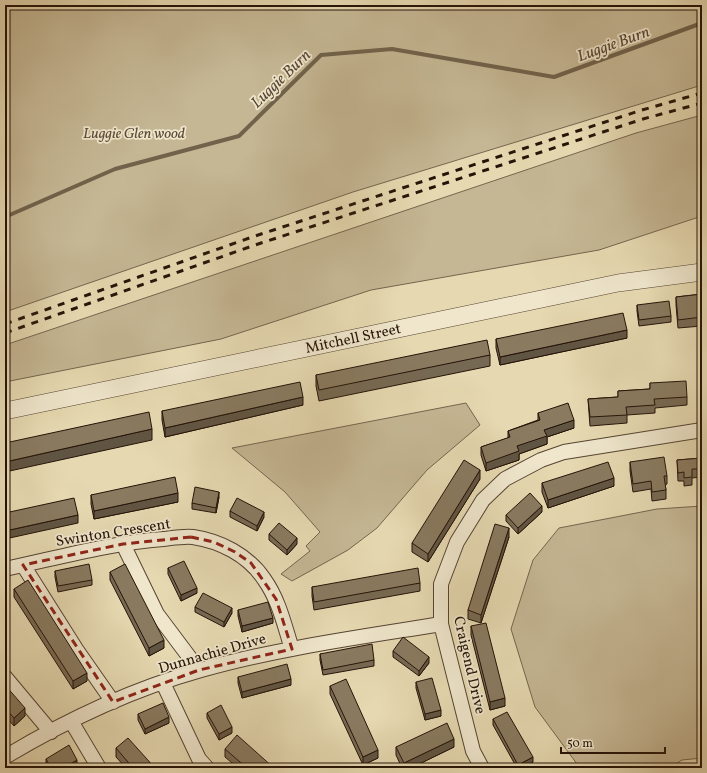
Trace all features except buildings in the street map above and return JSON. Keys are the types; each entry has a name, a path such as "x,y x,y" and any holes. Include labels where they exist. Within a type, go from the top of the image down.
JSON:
{"street":[{"name":"Mitchell Street","path":"5,411 618,283 702,272"},
{"name":"Craigend Drive","path":"482,768 473,751 441,624 441,584 457,542 483,500 505,479 541,460 564,452 702,430"},
{"name":"Swinton Crescent","path":"5,569 123,544 191,537 214,542 235,552 251,563 264,577 276,598 292,648"},
{"path":"123,544 157,614 199,670"},
{"path":"23,565 76,649 113,702"},
{"name":"Dunnachie Drive","path":"5,757 71,721 113,702 199,670 292,648 441,624"},
{"path":"5,677 51,732"},
{"path":"163,683 200,759 207,768"},
{"path":"71,721 99,768"}],"highlighted area":[{"path":"191,537 214,542 235,552 251,563 276,599 292,649 199,670 113,702 23,565 123,544"}],"green space":[{"name":"Luggie Glen wood","path":"15,5 702,5 702,85 353,192 5,312 5,11"},
{"path":"702,115 702,216 599,250 371,290 221,339 5,382 5,345 636,133"},
{"path":"466,403 480,425 427,470 377,528 348,550 292,581 281,574 310,551 306,546 320,532 285,492 232,448"},
{"path":"702,506 702,758 682,760 669,768 580,768 535,707 511,629 533,560 559,528 657,509"}],"waterway":[{"name":"Luggie Burn","path":"5,217 115,169 239,136 321,55 392,49 554,77 702,23"}],"railway":[{"path":"5,324 255,236 642,110 702,93"},
{"path":"5,333 255,245 643,119 702,103"}]}
